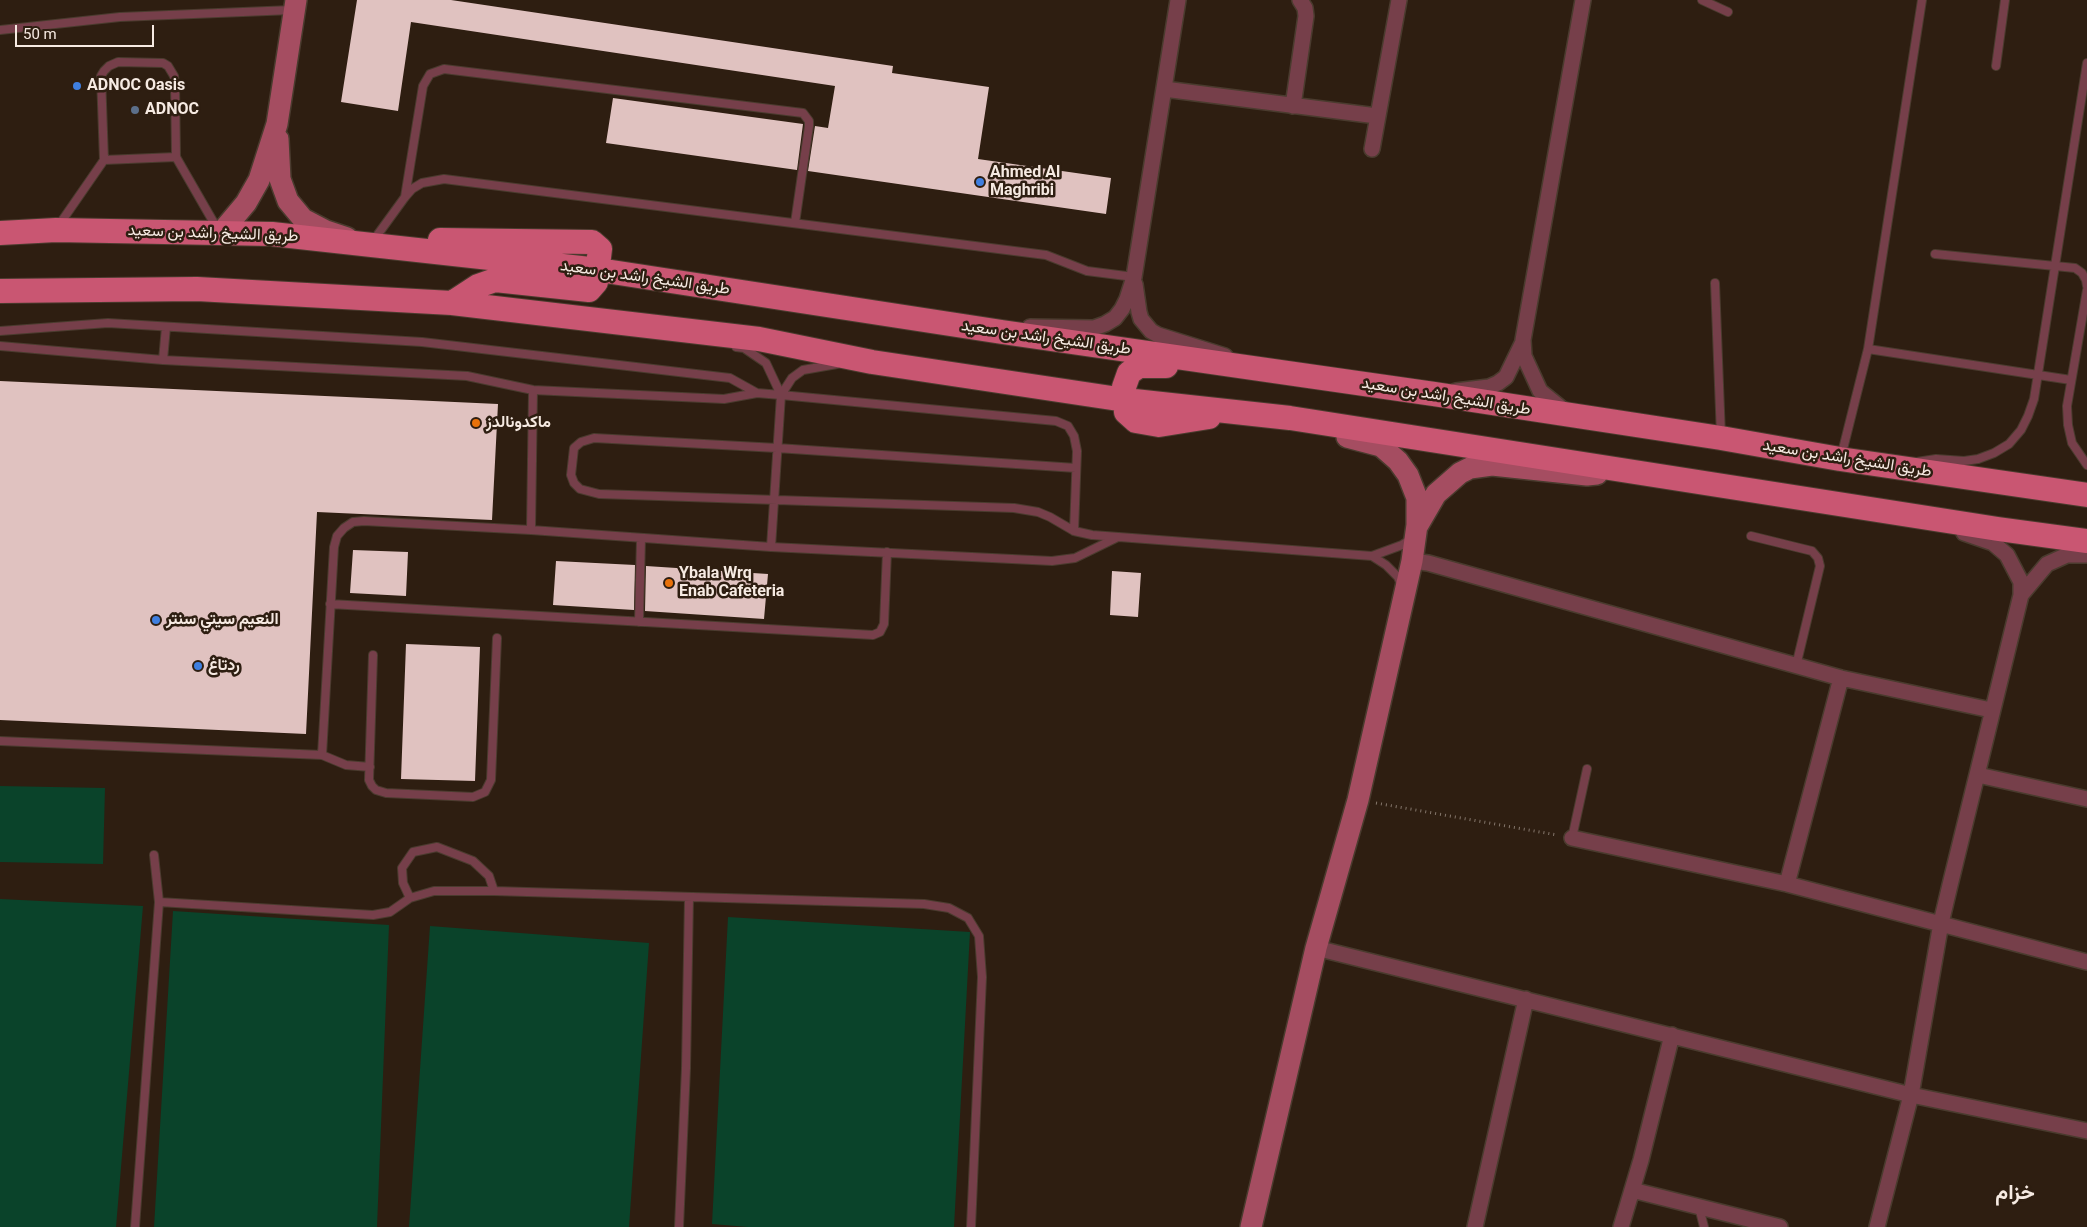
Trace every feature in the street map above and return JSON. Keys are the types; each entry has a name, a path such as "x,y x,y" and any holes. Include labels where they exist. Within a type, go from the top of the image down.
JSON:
{"main road":[{"name":"طريق الشيخ راشد بن سعيد","path":"0,234 56,230 272,234 598,270 1002,332 1434,394 1721,438 1840,459 2087,495"},
{"path":"452,303 478,286 495,280 589,290 596,282 598,270"},
{"path":"0,291 197,289 452,303 759,339 872,362 1125,400 1290,418 1851,507 2087,541"},
{"path":"1125,400 1124,387 1129,373 1140,366 1245,367"}],"street":[{"path":"1002,332 1032,327 1094,328 1114,318 1122,309 1134,278 1178,0"},
{"path":"1293,106 1306,16 1305,8 1300,0"},
{"path":"1372,149 1399,0"},
{"path":"1434,394 1489,387 1498,383 1511,368 1523,340 1583,0"},
{"path":"220,234 246,203 259,180 277,124 296,5"},
{"path":"1164,89 1378,116"},
{"path":"277,124 280,179 288,201 303,219 326,231 370,245"},
{"path":"1134,278 1141,319 1151,331 1158,335 1219,354 1245,367"},
{"path":"1523,340 1524,356 1540,391 1572,416"},
{"path":"1251,1227 1316,948 1358,800 1412,561 1416,531 1417,498 1408,475 1388,451 1370,442 1314,430 1290,418"},
{"path":"1416,531 1436,494 1460,473 1470,468 1492,465 1587,475 1615,470"},
{"path":"1851,507 1978,537 1993,543 2007,555 2021,582 2021,595 1991,710 1978,775 1941,923 1911,1095 1877,1227"},
{"path":"2021,595 2038,572 2047,564 2067,555 2087,555"},
{"path":"1412,561 1428,563 1841,678 1991,710"},
{"path":"1787,884 1841,678"},
{"path":"1978,775 2087,799"},
{"path":"1572,838 1787,884 2087,962"},
{"path":"1316,948 1911,1095 2087,1131"},
{"path":"1475,1227 1526,999"},
{"path":"1621,1227 1672,1035"},
{"path":"1632,1190 1780,1227"}],"lane":[{"path":"1702,0 1728,12"},
{"path":"1840,459 1868,349 1922,0"},
{"path":"1996,66 2005,0"},
{"path":"0,30 120,17 296,5"},
{"path":"56,230 104,160 102,76 109,66 118,62 163,63 168,66 174,76 176,157 220,234"},
{"path":"1901,468 1924,460 1964,461 1978,459 1994,453 2009,444 2021,430 2028,416 2034,399 2087,63"},
{"path":"404,197 423,86 430,74 444,69 803,113 809,121 809,126 795,223"},
{"path":"104,160 176,157"},
{"path":"370,245 404,197 422,183 444,179 1046,255 1087,270 1134,278"},
{"path":"1935,254 2075,268 2082,272 2087,286"},
{"path":"1715,283 1721,438"},
{"path":"2087,290 2067,406 2068,425 2072,443 2087,465"},
{"path":"0,331 108,323 422,342 730,378 758,393"},
{"path":"629,324 715,342"},
{"path":"163,360 166,327"},
{"path":"724,344 744,348 766,363 781,395"},
{"path":"0,346 163,360 467,376 533,390 724,399 758,393 1056,421 1068,426 1074,436 1077,451 1074,531"},
{"path":"1868,349 2071,380"},
{"path":"771,546 781,395 792,378 802,370 828,365 872,362"},
{"path":"531,530 533,390"},
{"path":"1076,468 594,438 581,442 574,448 571,474 574,483 580,489 599,494 1014,508 1050,517 1074,531 1092,535 1372,556 1402,545 1416,531"},
{"path":"322,755 334,547 340,532 353,522 531,530 771,546 1052,561 1075,558 1116,538"},
{"path":"1751,536 1812,552 1818,558 1820,566 1796,666"},
{"path":"639,622 641,538"},
{"path":"330,604 873,635 880,632 884,624 887,552"},
{"path":"1372,556 1386,565 1398,577 1404,593"},
{"path":"373,655 370,783 381,792 473,797 485,792 491,780 497,638"},
{"path":"0,741 322,755 346,765 370,767"},
{"path":"1572,838 1587,769"},
{"path":"410,898 403,883 402,868 413,852 437,847 473,861 489,876 494,891"},
{"path":"135,1227 159,902 154,855"},
{"path":"159,902 373,915 390,912 410,898 434,891 494,891 924,904 949,908 968,918 979,936 982,977 971,1227"},
{"path":"679,1227 686,1068 689,897"},
{"path":"1699,1207 1704,1227"}],"path":[{"path":"1358,800 1572,838"}],"green space":[{"path":"0,786 105,788 103,864 0,862"},
{"path":"0,899 143,906 116,1227 0,1227"},
{"path":"173,911 389,925 377,1227 154,1227"},
{"path":"728,917 970,932 954,1227 748,1227 712,1224"},
{"path":"430,926 649,943 629,1227 409,1227"}],"building":[{"path":"357,0 451,0 893,66 892,73 989,87 978,159 1111,178 1106,214 808,171 815,126 828,128 835,86 411,22 398,111 341,102"},
{"path":"613,98 803,124 797,170 606,143"},
{"name":"النعيم سيتي سنتر","path":"0,381 498,404 492,520 317,512 306,734 0,720"},
{"path":"353,550 408,552 406,596 350,593"},
{"path":"556,561 635,565 634,610 553,605"},
{"path":"646,566 768,574 764,619 645,611"},
{"path":"1112,571 1141,573 1138,617 1110,615"},
{"path":"406,644 480,647 475,781 401,779"}],"place":[{"name":"ADNOC Oasis","path":"77,86"},
{"name":"ADNOC","path":"135,110"},
{"name":"Ahmed Al Maghribi","path":"980,182"},
{"name":"ماكدونالدز","path":"476,423"},
{"name":"Ybala Wrq Enab Cafeteria","path":"669,583"},
{"name":"النعيم سيتي سنتر","path":"156,620"},
{"name":"ردتاغ","path":"198,666"}],"district":[{"name":"خزام","path":"2015,1194"}]}
